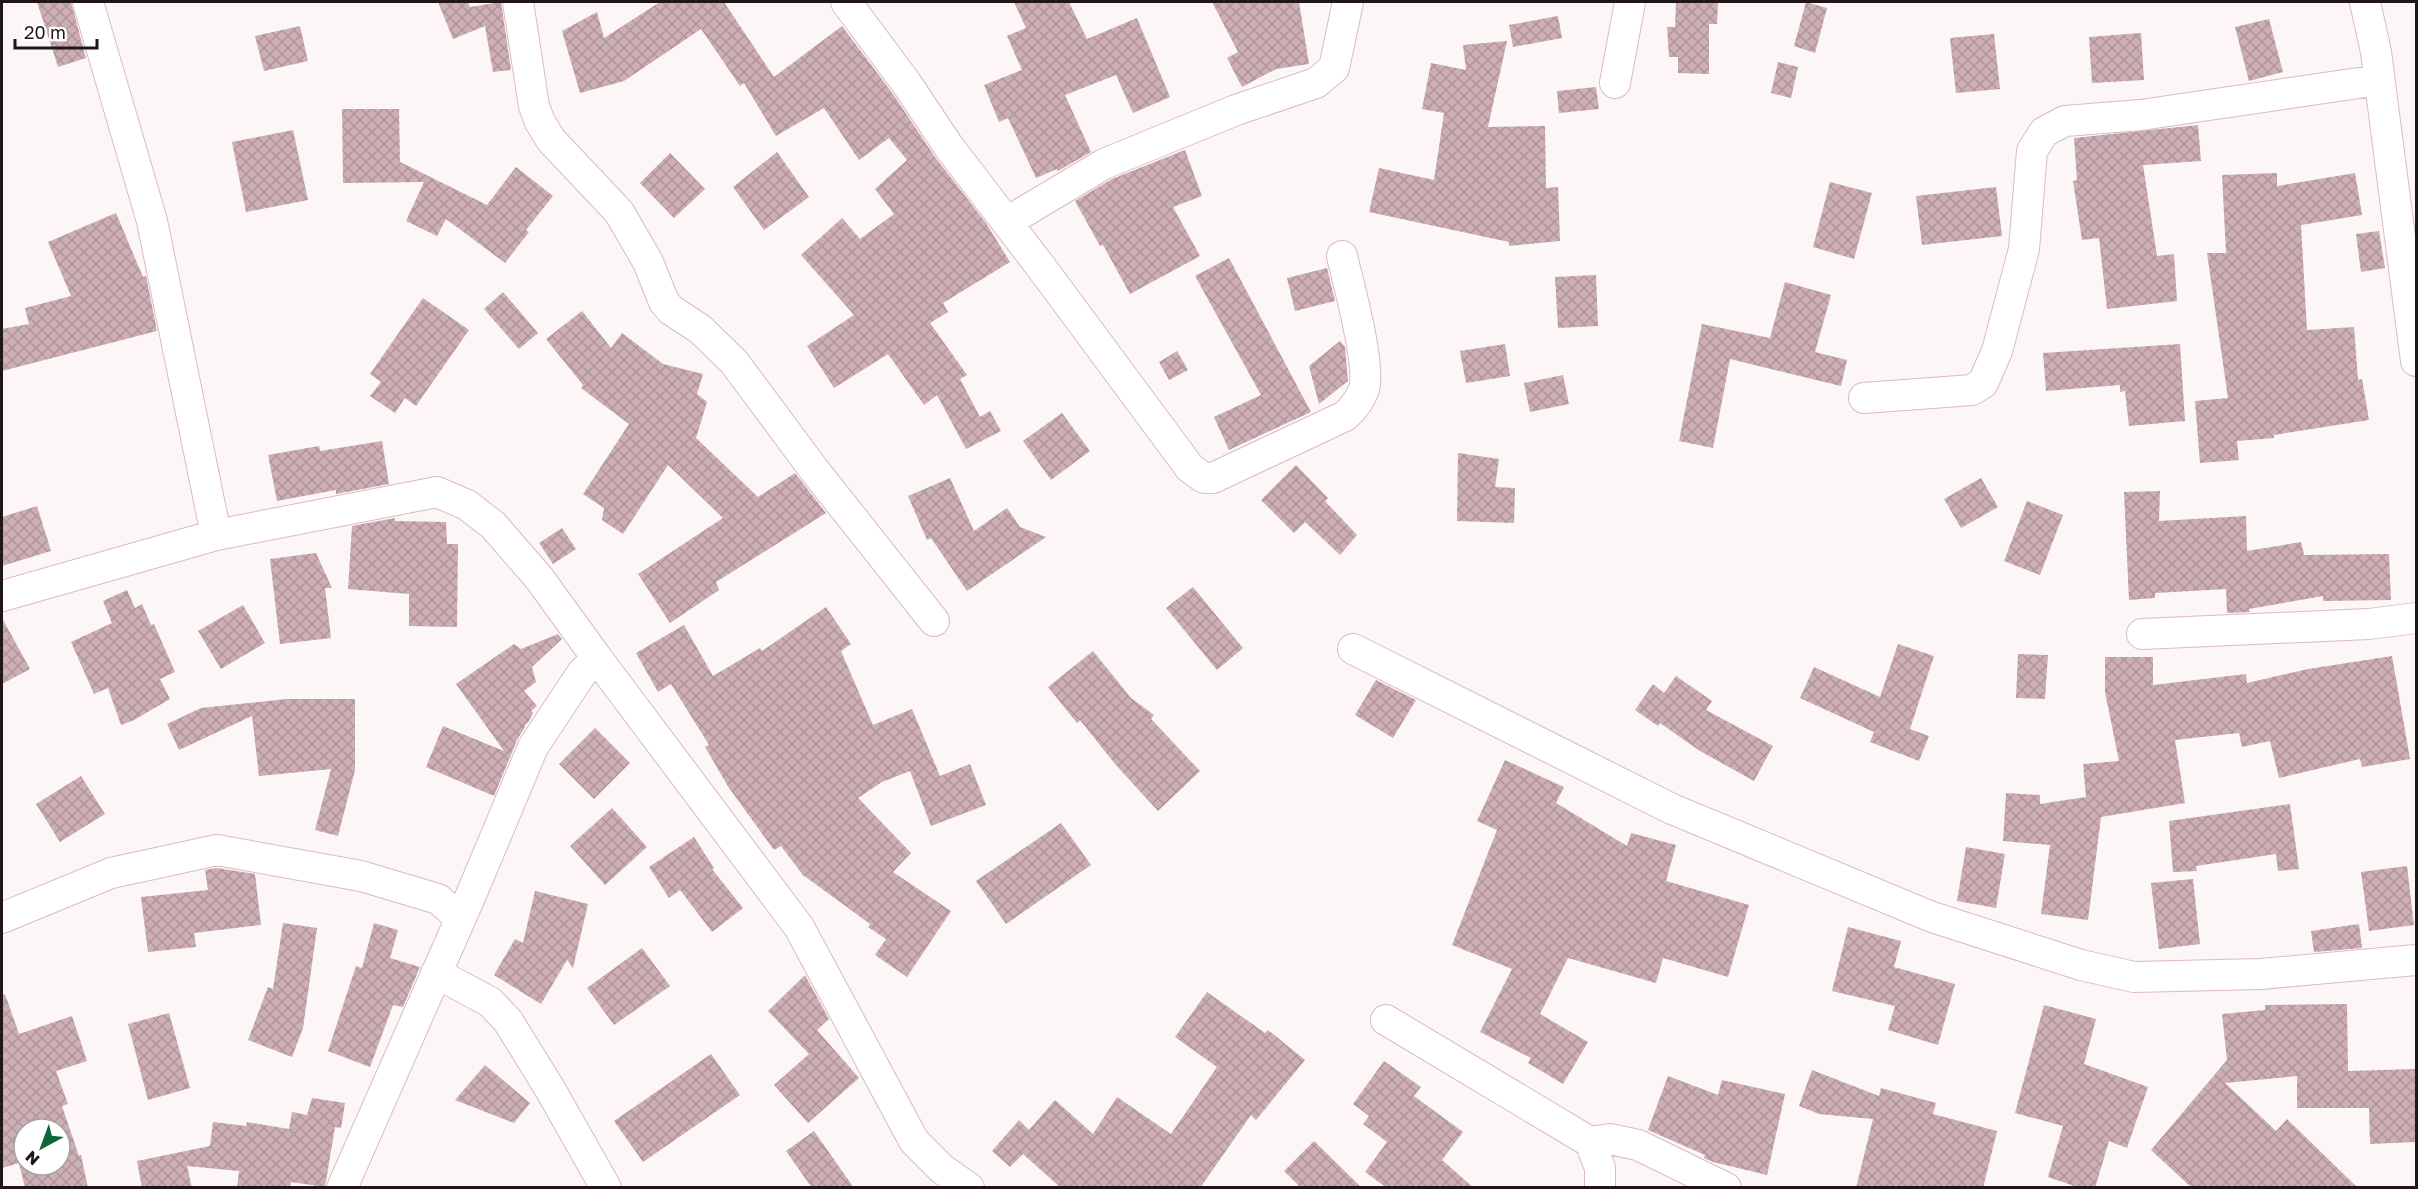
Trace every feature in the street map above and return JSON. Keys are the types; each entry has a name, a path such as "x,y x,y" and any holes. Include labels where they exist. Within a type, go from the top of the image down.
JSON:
{"street":[{"path":"88,2 152,221 216,535"},
{"path":"518,2 534,106 551,140 619,212 648,262 664,302 671,310 700,329 734,362 814,471 934,621"},
{"path":"846,2 907,84 949,147 1190,468 1204,478 1213,477 1345,416 1354,407 1364,389 1366,368 1342,256"},
{"path":"1007,222 1104,164 1236,110 1316,83 1334,68 1348,2"},
{"path":"1615,83 1630,2"},
{"path":"2365,2 2379,80 2416,361"},
{"path":"1864,398 1972,390 1983,383 1997,351 2024,249 2032,151 2044,132 2065,121 2141,115 2379,80"},
{"path":"2,596 216,535 437,492 467,505 493,525 539,578 799,927 914,1142 942,1169 969,1188"},
{"path":"2142,634 2369,624 2416,618"},
{"path":"1353,649 1672,809 1932,917 2081,965 2134,977 2261,974 2416,960"},
{"path":"342,1188 533,747 582,673 597,658"},
{"path":"2,918 111,873 217,850 361,876 466,906"},
{"path":"436,973 490,1002 508,1021 550,1089 606,1188"},
{"path":"1386,1020 1590,1142 1600,1168 1600,1188"},
{"path":"1590,1142 1610,1139 1638,1146 1726,1188"}],"building":[{"path":"37,2 71,2 86,58 58,67"},
{"path":"438,2 468,2 470,7 501,2 511,70 493,72 485,26 453,39"},
{"path":"660,2 724,2 774,77 842,26 893,94 935,157 986,223 1010,262 943,303 948,312 930,323 967,375 960,379 980,417 990,411 1001,431 966,449 937,395 924,405 888,354 834,388 807,346 854,315 801,255 842,218 860,239 894,214 875,189 907,160 889,138 859,160 824,108 776,136 744,83 740,86 701,29 624,81 580,93 562,31 597,12 604,38"},
{"path":"1014,2 1069,2 1087,39 1137,18 1170,97 1133,113 1116,75 1065,95 1091,152 1058,171 1057,169 1036,178 1008,118 999,122 984,85 1022,70 1007,36 1026,28"},
{"path":"1212,2 1299,2 1309,64 1276,69 1242,87 1227,58 1238,52"},
{"path":"1676,2 1718,2 1717,24 1709,24 1709,74 1678,73 1678,57 1669,57 1667,27 1675,27"},
{"path":"1806,2 1827,8 1815,53 1794,46"},
{"path":"1558,16 1562,38 1513,47 1509,25"},
{"path":"2269,19 2283,72 2249,81 2235,27"},
{"path":"300,26 308,61 264,71 255,36"},
{"path":"2141,33 2144,80 2092,83 2089,37"},
{"path":"1994,34 2000,89 1956,93 1950,38"},
{"path":"1507,41 1488,127 1545,126 1546,188 1558,187 1560,241 1509,246 1509,242 1369,212 1379,168 1434,180 1444,113 1422,109 1431,63 1466,70 1463,45"},
{"path":"1778,62 1798,67 1791,98 1771,93"},
{"path":"1596,87 1599,109 1559,113 1557,91"},
{"path":"342,109 399,109 400,162 487,205 516,167 553,196 526,230 529,232 505,263 446,219 437,236 406,221 424,182 343,183"},
{"path":"2198,125 2201,161 2143,165 2157,256 2174,254 2177,301 2107,309 2099,238 2082,240 2073,181 2077,180 2074,138"},
{"path":"293,130 308,200 246,212 232,142"},
{"path":"1185,150 1202,196 1173,207 1200,256 1130,294 1075,201 1112,179"},
{"path":"777,152 809,197 764,230 733,187"},
{"path":"670,153 705,189 674,218 640,183"},
{"path":"2277,173 2277,186 2355,173 2362,215 2301,225 2307,330 2354,327 2358,380 2362,379 2369,420 2274,435 2274,438 2237,441 2239,460 2200,463 2195,401 2228,398 2207,253 2226,253 2222,175"},
{"path":"1830,182 1872,193 1854,259 1813,247"},
{"path":"1996,187 2002,236 1922,245 1916,196"},
{"path":"116,213 143,277 146,276 157,331 2,371 2,329 29,324 25,308 71,296 48,242"},
{"path":"2379,231 2385,268 2361,272 2356,234"},
{"path":"1229,258 1311,412 1229,450 1214,417 1261,395 1195,276"},
{"path":"1327,268 1335,301 1295,311 1287,278"},
{"path":"1596,275 1598,326 1558,328 1555,277"},
{"path":"1785,282 1831,295 1815,352 1847,360 1841,386 1730,359 1713,448 1679,441 1702,324 1770,338"},
{"path":"503,292 538,333 519,349 484,309"},
{"path":"423,298 469,330 416,406 405,398 395,413 370,396 381,382 370,374"},
{"path":"582,311 611,348 622,333 663,364 703,374 697,394 707,402 696,438 758,497 795,473 826,513 716,582 719,590 670,623 638,574 723,518 668,465 623,534 602,520 604,508 583,494 629,424 581,388 583,385 546,339"},
{"path":"1340,341 1345,347 1348,381 1319,404 1309,366"},
{"path":"1505,344 1510,376 1466,383 1460,351"},
{"path":"2180,344 2185,421 2129,426 2125,391 2120,392 2120,385 2046,391 2043,353"},
{"path":"1177,351 1188,370 1169,380 1159,362"},
{"path":"1563,375 1569,404 1530,412 1524,383"},
{"path":"1062,413 1090,451 1051,480 1023,441"},
{"path":"382,441 389,484 336,494 336,490 277,501 268,455 319,446 320,451"},
{"path":"1458,453 1499,459 1495,487 1515,488 1514,523 1457,521"},
{"path":"1296,465 1328,498 1325,501 1357,535 1340,555 1305,522 1294,533 1261,500"},
{"path":"950,478 974,531 1007,508 1020,527 1046,537 967,591 931,538 927,540 908,496"},
{"path":"1981,478 1998,507 1961,528 1944,499"},
{"path":"2160,491 2159,521 2246,516 2247,551 2301,542 2304,555 2389,554 2391,600 2323,601 2323,596 2249,609 2250,612 2227,613 2226,589 2155,593 2155,598 2129,600 2124,492"},
{"path":"2027,501 2063,515 2040,575 2004,561"},
{"path":"37,506 51,551 2,566 2,517"},
{"path":"395,518 395,521 446,522 447,544 458,544 457,627 409,626 409,594 348,589 352,526"},
{"path":"562,528 576,549 553,564 539,543"},
{"path":"316,553 332,588 325,588 331,638 280,644 270,559"},
{"path":"1193,587 1243,648 1217,670 1166,608"},
{"path":"127,590 135,608 142,604 151,625 154,624 175,672 160,679 170,699 121,725 108,688 94,694 71,642 112,623 103,601"},
{"path":"243,605 265,643 221,669 198,631"},
{"path":"826,607 851,644 841,651 873,725 912,709 940,776 970,764 986,805 931,826 910,771 882,782 858,798 911,853 893,872 951,911 907,977 875,955 886,939 868,927 870,924 803,875 781,846 774,850 729,788 705,747 709,745 671,684 658,692 636,653 684,625 713,676 760,648 762,651"},
{"path":"2,618 30,669 2,684"},
{"path":"558,634 562,639 532,667 536,682 524,691 537,706 531,711 533,713 517,740 494,796 426,767 443,726 504,751 456,684 514,644 521,649"},
{"path":"1898,644 1934,656 1910,729 1929,736 1919,761 1870,742 1874,732 1800,698 1814,667 1880,697"},
{"path":"1093,651 1131,698 1154,715 1151,719 1200,771 1158,811 1115,764 1080,720 1077,723 1048,687"},
{"path":"2018,654 2048,655 2045,699 2016,698"},
{"path":"2392,656 2410,759 2362,767 2360,759 2279,778 2270,741 2242,747 2239,733 2175,740 2185,803 2101,817 2088,920 2041,914 2050,845 2003,841 2006,793 2040,795 2040,804 2086,797 2083,764 2119,761 2105,692 2105,657 2153,657 2153,685 2246,674 2247,683 2308,669"},
{"path":"1676,676 1712,701 1706,710 1773,746 1754,781 1700,751 1660,723 1658,726 1635,710 1653,684 1664,693"},
{"path":"1376,680 1416,700 1393,738 1355,715"},
{"path":"287,699 355,699 355,770 338,836 315,830 331,769 259,776 252,716 179,750 167,724 201,708"},
{"path":"595,728 630,763 594,799 559,764"},
{"path":"1505,760 1564,787 1556,803 1627,846 1631,833 1676,845 1666,881 1749,905 1728,977 1663,958 1656,983 1568,958 1540,1014 1588,1042 1563,1084 1528,1063 1531,1058 1480,1032 1512,969 1452,945 1497,830 1477,821"},
{"path":"81,776 105,814 60,842 36,804"},
{"path":"2290,804 2299,869 2278,871 2276,854 2196,866 2197,871 2173,872 2169,821"},
{"path":"612,808 647,847 605,885 570,846"},
{"path":"1061,823 1091,865 1006,924 976,881"},
{"path":"694,837 714,868 712,869 743,908 712,932 680,890 669,898 649,867"},
{"path":"1966,847 2005,854 1996,908 1957,901"},
{"path":"2407,866 2414,925 2369,931 2361,872"},
{"path":"217,868 255,874 261,925 194,933 196,947 148,952 141,897 208,890 205,870"},
{"path":"2193,879 2200,944 2159,949 2151,883"},
{"path":"535,891 588,904 573,968 567,960 541,1004 494,975 515,939 523,943"},
{"path":"283,923 317,928 303,1028 292,1057 248,1040 268,987 273,989"},
{"path":"374,923 398,930 390,958 420,967 403,1007 393,1005 370,1067 328,1051 356,966 362,968"},
{"path":"2359,924 2362,948 2314,952 2311,931"},
{"path":"1848,927 1901,941 1894,967 1955,984 1938,1045 1888,1030 1895,1006 1832,991"},
{"path":"642,948 670,986 614,1025 587,988"},
{"path":"805,975 829,1019 817,1030 859,1078 808,1123 774,1085 809,1054 768,1011"},
{"path":"1207,992 1265,1033 1268,1030 1305,1060 1256,1120 1251,1115 1200,1188 1061,1188 1023,1154 1010,1167 992,1151 1019,1120 1029,1130 1055,1100 1093,1134 1117,1097 1171,1134 1217,1067 1175,1037"},
{"path":"5,994 19,1034 72,1016 87,1061 56,1071 68,1104 62,1106 66,1117 12,1117 12,1165 2,1168 2,995"},
{"path":"2347,1004 2348,1071 2416,1069 2416,1142 2370,1144 2369,1108 2297,1108 2297,1076 2225,1083 2276,1131 2287,1119 2358,1188 2192,1188 2151,1150 2227,1060 2222,1014 2265,1010 2265,1005"},
{"path":"2044,1005 2096,1019 2084,1064 2148,1087 2127,1148 2109,1141 2095,1188 2080,1188 2048,1177 2063,1126 2015,1113"},
{"path":"169,1013 190,1088 148,1100 128,1024"},
{"path":"711,1054 740,1095 643,1162 614,1121"},
{"path":"1384,1061 1421,1087 1414,1096 1463,1132 1442,1160 1474,1188 1387,1188 1365,1172 1387,1142 1363,1124 1369,1116 1353,1104"},
{"path":"485,1065 530,1103 514,1123 455,1100"},
{"path":"1812,1070 1879,1096 1881,1088 1936,1103 1933,1114 1997,1131 1983,1188 1856,1188 1873,1119 1819,1114 1799,1106"},
{"path":"1668,1076 1718,1095 1722,1080 1785,1094 1767,1175 1713,1162 1704,1158 1705,1155 1648,1130"},
{"path":"312,1098 345,1103 341,1128 335,1127 325,1187 291,1182 290,1188 237,1188 239,1171 187,1166 192,1188 142,1188 137,1161 210,1146 213,1122 246,1126 247,1122 289,1129 292,1112 307,1115"},
{"path":"814,1131 854,1188 812,1188 786,1151"},
{"path":"72,1135 79,1156 81,1155 88,1188 25,1188 22,1177 72,1177"},
{"path":"1314,1141 1362,1188 1301,1188 1284,1171"}]}
